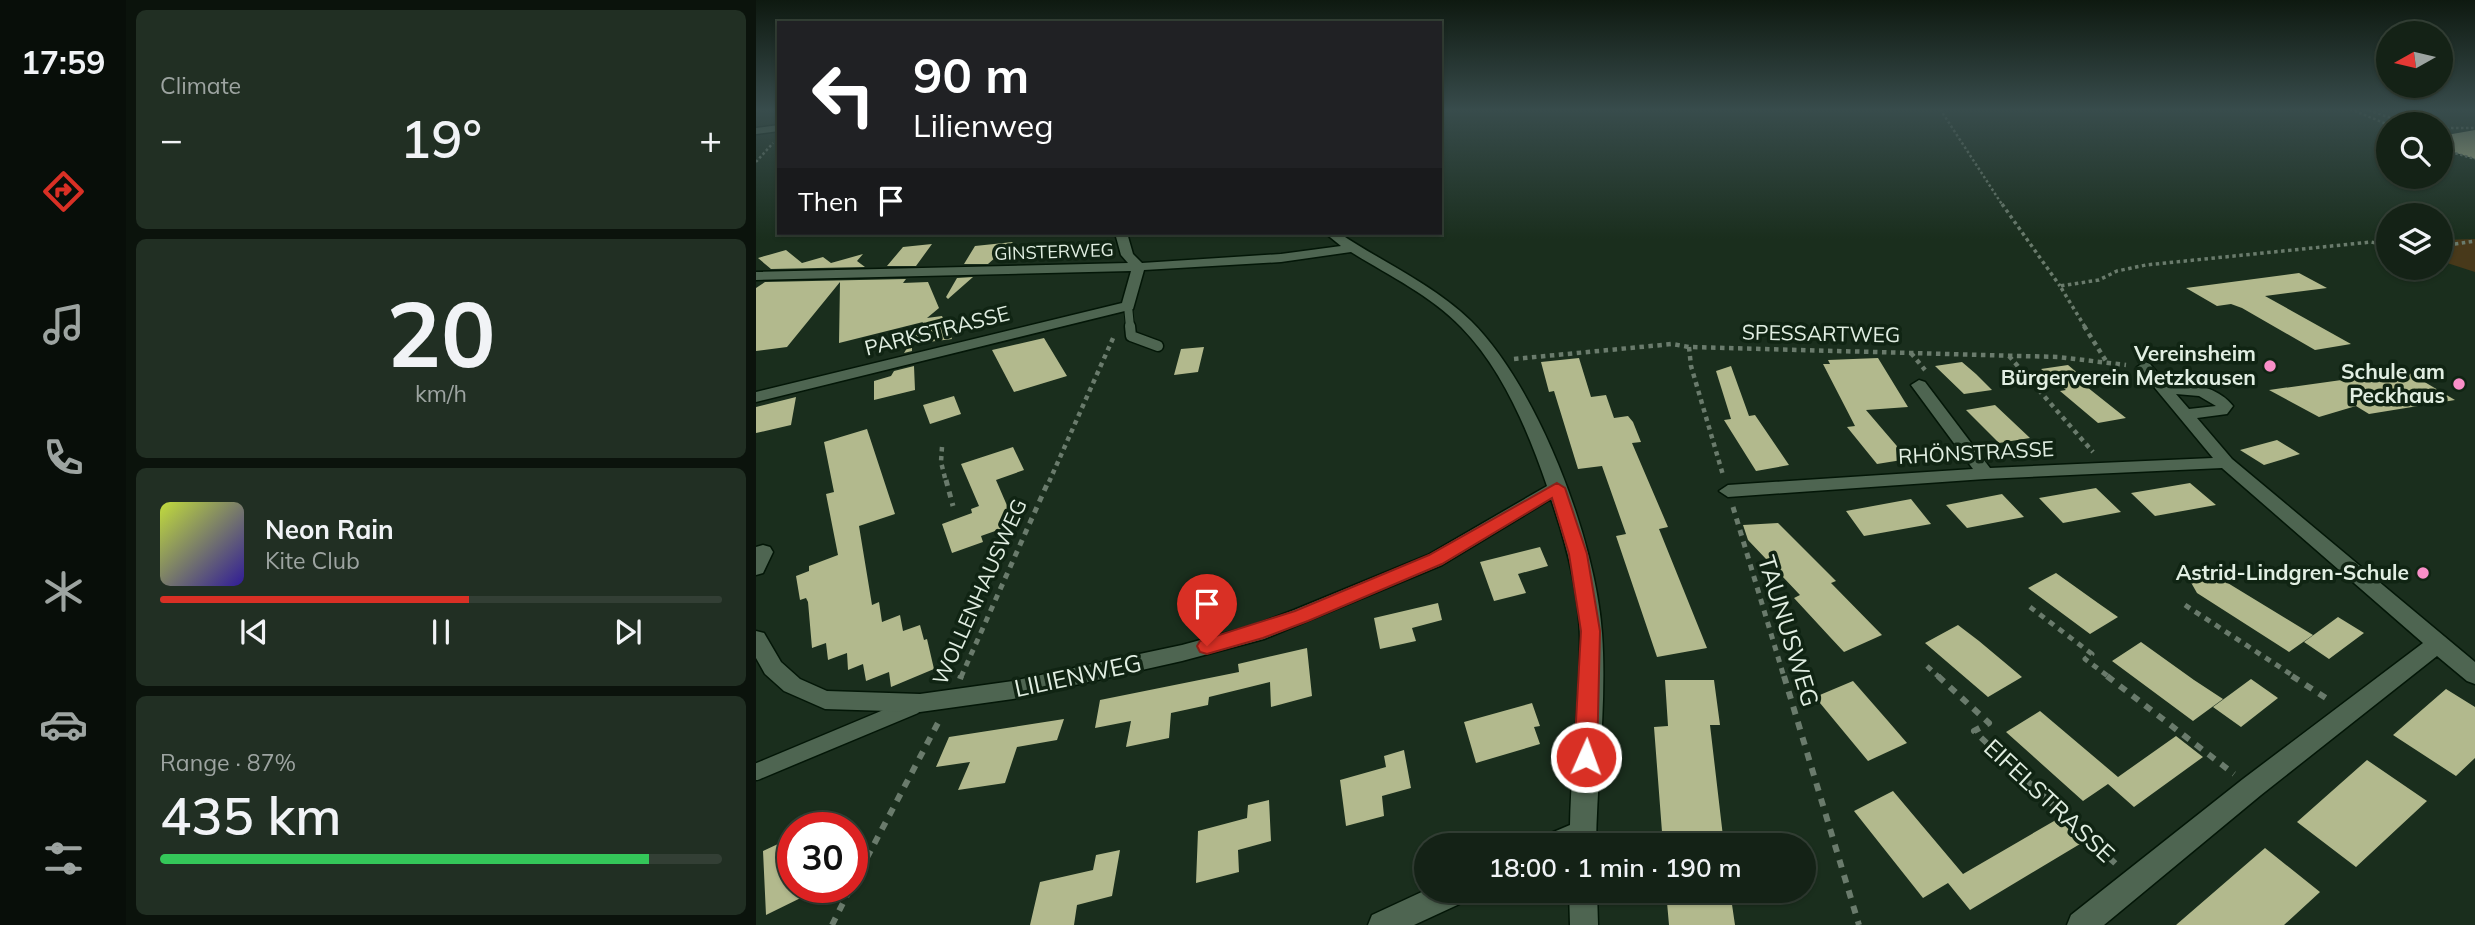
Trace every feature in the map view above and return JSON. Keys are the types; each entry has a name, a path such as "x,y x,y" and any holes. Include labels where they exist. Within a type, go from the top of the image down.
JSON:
{"street":[{"path":"1122,235 1127,255 1139,267 1128,306"},
{"path":"1334,235 1440,302 1468,326 1495,360 1526,416 1557,488 1578,554 1591,631 1583,833"},
{"name":"GINSTERWEG","path":"756,276 1139,267 1281,258 1351,248"},
{"name":"PARKSTRASSE","path":"756,397 1128,306"},
{"path":"2145,367 2226,463 2475,675"},
{"path":"1919,385 1985,474"},
{"path":"2164,390 2202,390 2216,396 2225,406 2221,411 2184,414"},
{"name":"RHÖNSTRASSE","path":"1728,491 1985,474 2226,463"},
{"name":"LILIENWEG","path":"756,639 773,667 792,685 825,700 920,704 1065,679 1182,653 1256,633 1435,560 1557,488"},
{"path":"2081,925 2252,787 2438,643"},
{"path":"1382,925 1430,903"},
{"path":"1583,903 1584,925"}],"lane":[{"path":"1128,306 1131,337 1158,346"},
{"path":"756,772 920,704"}],"path":[{"path":"1968,152 2060,286 2106,362"},
{"path":"2453,153 2475,159"},
{"path":"2453,244 2475,241"},
{"path":"2060,286 2099,280 2117,271 2146,265 2376,243"},
{"name":"WOLLENHAUSWEG","path":"868,856 950,700 1128,306"},
{"name":"SPESSARTWEG","path":"1495,360 1672,344 1689,347 2008,355 2145,367"},
{"name":"TAUNUSWEG","path":"1689,347 1691,366 1859,925"},
{"path":"2008,355 2108,469"},
{"path":"942,447 941,462 953,506"},
{"path":"2185,605 2347,712"},
{"path":"2030,607 2092,654 2085,659 2252,787"},
{"name":"EIFELSTRASSE","path":"1927,666 1989,723 1974,731 2136,882"},
{"name":"WOLLENHAUSWEG","path":"832,925 843,903"}],"shaded area":[{"path":"2475,239 2475,272 2453,265 2453,240"}],"building":[{"path":"2454,152 2475,152 2475,159"},
{"path":"1013,242 988,264 964,264 975,246"},
{"path":"932,244 916,266 887,266 903,247"},
{"path":"786,250 802,263 823,257 831,263 863,254 857,261 865,267 771,269 758,258"},
{"path":"2299,273 2327,288 2265,296 2351,344 2315,350 2242,308 2231,304 2217,306 2186,288"},
{"path":"973,277 948,299 946,297 957,278"},
{"path":"906,279 903,283 928,282 939,308 927,318 942,316 952,339 912,344 912,351 904,353 923,322 839,343 840,282 787,347 756,351 756,288 765,282"},
{"path":"1044,338 1067,376 1014,392 992,350"},
{"path":"1204,347 1198,372 1174,375 1181,349"},
{"path":"1579,358 1591,397 1606,395 1614,418 1628,416 1633,422 1641,442 1632,443 1668,527 1659,529 1707,648 1657,657 1616,536 1626,534 1602,466 1578,469 1554,391 1549,392 1541,362"},
{"path":"1878,358 1908,407 1866,410 1908,459 1877,464 1847,427 1855,426 1823,364 1830,364 1828,360"},
{"path":"1962,362 1992,390 1964,394 1935,366"},
{"path":"2068,365 2093,386 2087,387 2126,418 2098,423 2060,391 2066,390 2041,369"},
{"path":"914,366 915,390 874,400 874,381 891,376 894,371"},
{"path":"1731,366 1749,416 1755,415 1789,465 1756,471 1724,420 1731,419 1716,371"},
{"path":"2406,371 2455,400 2369,414 2356,406 2319,417 2269,390"},
{"path":"954,396 961,414 930,424 923,405"},
{"path":"796,397 791,425 756,433 756,407"},
{"path":"1995,405 2030,438 1999,443 1966,410"},
{"path":"867,429 895,514 859,526 872,605 879,602 882,622 900,615 903,631 920,625 924,640 927,639 934,669 891,687 889,672 866,681 863,664 848,670 847,653 828,660 826,643 812,648 808,602 806,598 800,600 796,576 809,571 809,566 838,555 826,494 834,492 824,442"},
{"path":"2277,440 2300,454 2264,465 2240,450"},
{"path":"1013,447 1024,470 996,480 1015,524 981,536 983,542 952,553 942,524 972,513 971,509 979,506 961,464"},
{"path":"2190,483 2216,505 2155,516 2131,493"},
{"path":"2096,488 2121,512 2063,523 2039,498"},
{"path":"2002,494 2024,517 1967,528 1946,505"},
{"path":"1911,499 1931,524 1864,536 1846,511"},
{"path":"1778,523 1836,581 1831,583 1882,635 1844,652 1830,637 1794,598 1800,595 1748,540 1743,525"},
{"path":"1540,547 1548,566 1518,574 1526,593 1494,601 1480,562"},
{"path":"2206,569 2313,635 2289,652 2197,593 2189,579"},
{"path":"2056,573 2118,617 2090,634 2028,588"},
{"path":"1438,603 1442,620 1412,628 1416,641 1380,649 1374,618"},
{"path":"2338,617 2364,633 2329,659 2304,642"},
{"path":"1958,625 2022,677 1988,697 1925,643"},
{"path":"2141,642 2223,699 2193,721 2112,661"},
{"path":"1307,648 1312,696 1271,707 1270,682 1209,697 1208,705 1171,713 1169,738 1126,747 1131,721 1095,728 1100,700 1239,672 1238,664"},
{"path":"2251,679 2278,698 2241,727 2213,707"},
{"path":"1665,680 1714,680 1720,725 1710,725 1723,833 1662,833 1654,727 1668,726"},
{"path":"1853,681 1907,743 1868,761 1815,697"},
{"path":"2446,689 2475,707 2475,758 2456,776 2393,735"},
{"path":"1532,703 1540,726 1534,727 1540,744 1476,763 1464,722"},
{"path":"2040,711 2118,777 2176,736 2203,757 2134,807 2108,784 2083,801 2006,732"},
{"path":"1064,719 1057,740 1017,747 1005,783 958,790 970,762 936,767 949,737"},
{"path":"1404,750 1411,788 1382,796 1384,816 1346,826 1340,780 1386,767 1384,756"},
{"path":"2367,760 2427,801 2356,867 2297,822"},
{"path":"1893,791 1963,874 2061,817 2085,841 1970,910 1948,883 1923,898 1854,811"},
{"path":"1269,800 1271,841 1238,850 1239,872 1196,883 1198,831 1247,818 1248,805"},
{"path":"777,844 777,903 790,903 766,915 763,851"},
{"path":"2265,848 2320,892 2284,925 2176,925"},
{"path":"1120,850 1112,896 1077,905 1074,925 1030,925 1040,882 1093,870 1096,855"},
{"path":"1667,903 1732,903 1735,925 1669,925"}],"place":[{"name":"Vereinsheim Bürgerverein Metzkausen","path":"2270,366"},
{"name":"Schule am Peckhaus","path":"2459,384"},
{"name":"Astrid-Lindgren-Schule","path":"2423,573"}],"route":[{"path":"1207,646 1256,633 1302,616 1435,560 1557,488 1578,554 1591,631 1586,757"}]}
